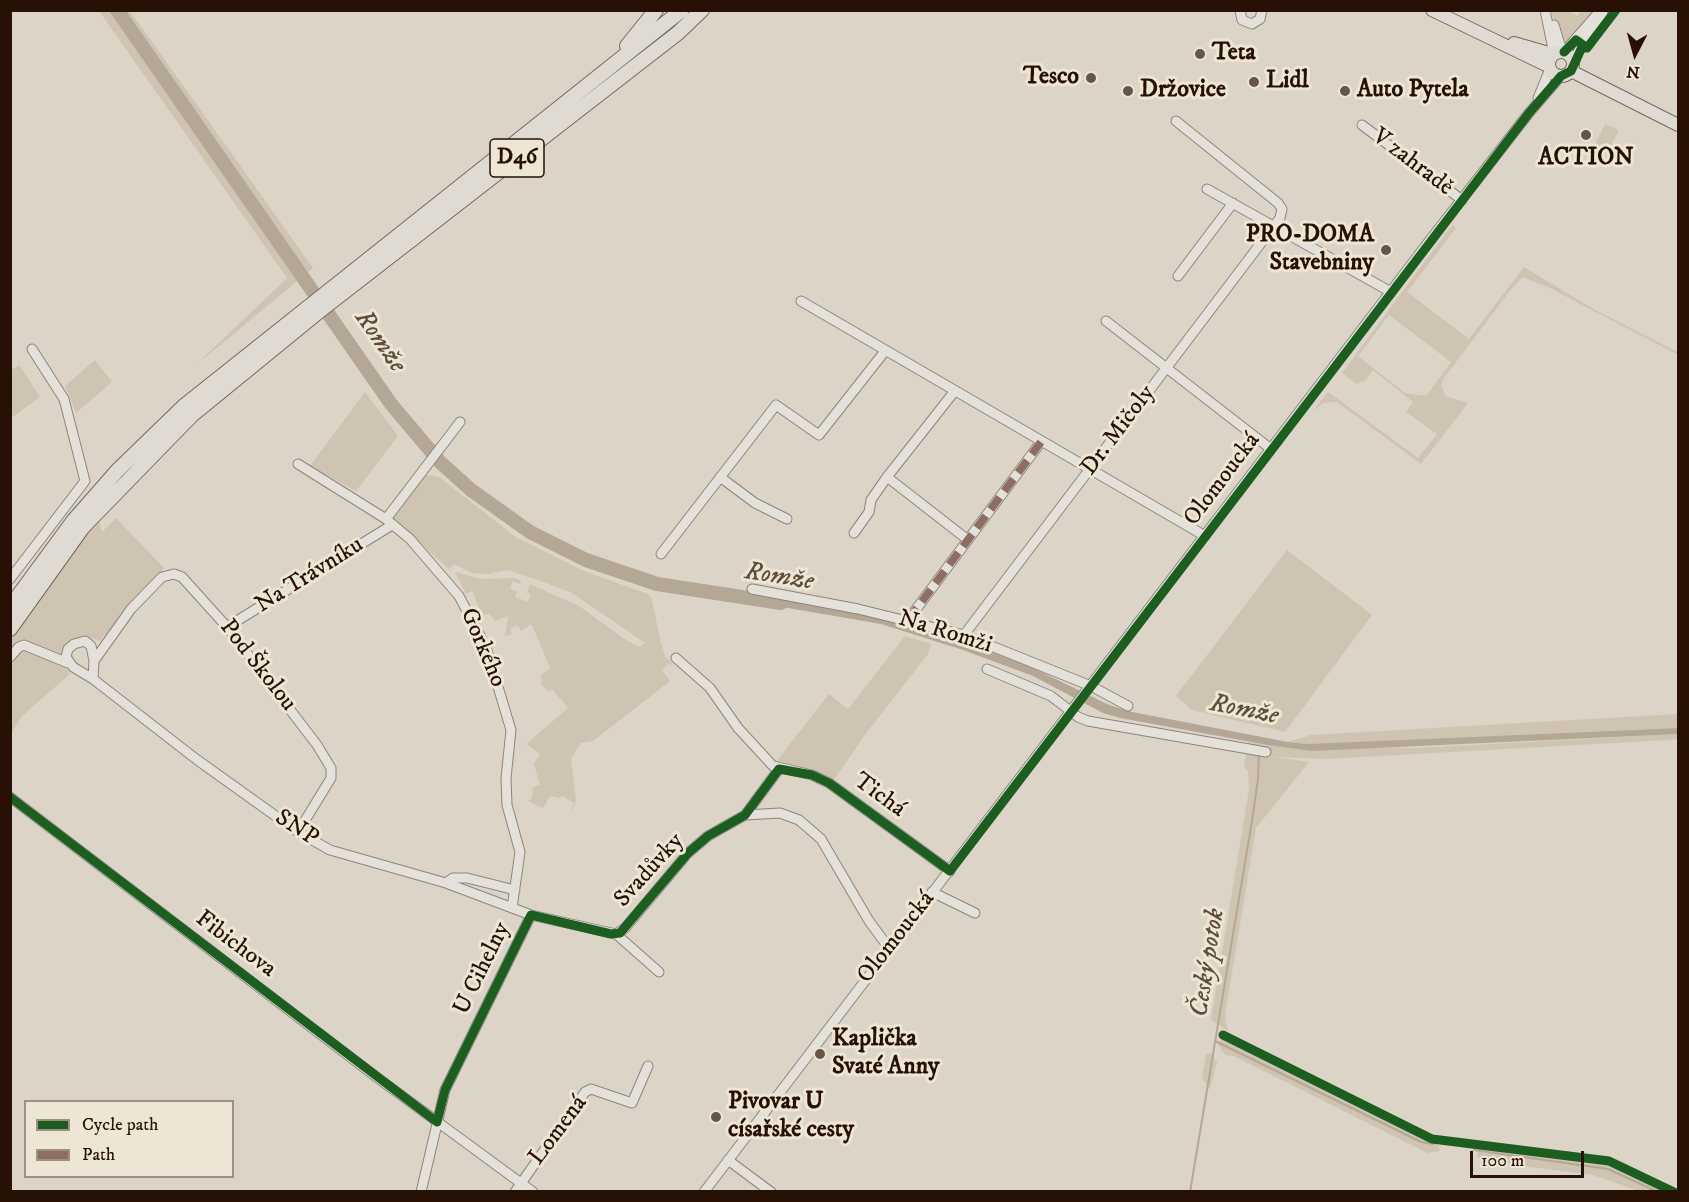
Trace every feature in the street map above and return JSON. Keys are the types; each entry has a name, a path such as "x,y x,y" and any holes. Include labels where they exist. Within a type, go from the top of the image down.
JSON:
{"highway":[{"path":"581,91 639,34 656,10"},
{"name":"D46","path":"327,298 682,10"},
{"name":"D46","path":"10,607 74,520 117,471 184,405 678,33 704,10"},
{"name":"D46","path":"10,629 83,527 126,480 192,415 314,308"}],"main road":[{"path":"1432,10 1496,39 1555,58 1570,56 1568,71"},
{"path":"1555,58 1568,71 1678,125"}],"street":[{"path":"1239,11 1242,20 1252,24 1260,18 1262,10"},
{"path":"1546,10 1555,58"},
{"name":"Olomoucká","path":"1529,113 1555,58 1602,10"},
{"name":"Olomoucká","path":"704,1191 1529,113 1568,71 1578,52 1602,19 1602,10"},
{"path":"1176,121 1278,203 1282,213 1276,228"},
{"name":"V zahradě","path":"1362,125 1462,200"},
{"path":"1207,189 1391,292"},
{"path":"1178,276 1233,203"},
{"name":"Dr. Mičoly","path":"964,635 1276,228"},
{"path":"801,301 1205,536"},
{"path":"1106,321 1271,449"},
{"path":"10,579 85,481 64,399 32,349"},
{"path":"661,554 776,405 819,435 885,351"},
{"path":"854,533 869,512 871,500 887,477 954,392"},
{"path":"389,522 460,422"},
{"path":"908,620 1041,442"},
{"name":"Gorkého","path":"298,464 389,522 410,539 446,578 472,617 486,647 511,730 506,778 507,805 520,852 512,908"},
{"path":"720,477 755,503 787,519"},
{"path":"887,477 968,540"},
{"name":"Na Trávníku","path":"227,627 389,522"},
{"name":"Pod Školou","path":"94,661 131,609 162,577 174,574 186,580 227,627 317,745 331,768 331,778 298,832"},
{"name":"Na Romži","path":"752,589 908,620 964,635 1091,686 1128,706"},
{"path":"68,663 69,649 80,641 86,641 91,645 94,661 93,679"},
{"name":"SNP","path":"10,657 19,646 24,645 68,663 93,679 196,759 298,832 330,850 446,882 531,915"},
{"name":"Tichá","path":"676,658 710,688 758,751 779,769 812,776 829,783 950,871"},
{"name":"Na Romži","path":"987,669 1051,696 1088,721 1266,752"},
{"path":"745,815 779,769"},
{"name":"Fibichova","path":"10,797 437,1122 533,1191"},
{"name":"Svadůvky","path":"616,934 625,928 688,853 708,836 745,815 785,814 810,828 827,847 864,914 889,948"},
{"path":"446,882 453,878 467,878 515,890"},
{"path":"932,892 975,914"},
{"name":"U Cihelny","path":"421,1191 445,1090 531,915 616,934 659,972"},
{"name":"Lomená","path":"521,1182 585,1092 591,1089 632,1103 648,1065"},
{"path":"728,1160 771,1191"},
{"path":"515,1191 521,1182"}],"shaded area":[{"path":"99,11 130,11 313,268 196,365 287,278"},
{"path":"1551,11 1569,11 1577,16 1582,11 1595,11 1567,41 1563,40 1557,29"},
{"path":"1605,124 1619,130 1609,150 1613,153 1611,155 1593,149"},
{"path":"1452,225 1456,228 1407,292 1469,339 1524,267 1595,310 1678,352 1678,355 1552,289 1523,277 1512,288 1444,378 1441,385 1445,396 1468,403 1421,464 1337,402 1323,403 1312,412 1328,392 1418,458 1437,434 1406,412 1413,402 1373,370 1366,380 1356,384 1342,373","holes":["1389,315 1451,362 1426,396 1405,393 1358,356"]},
{"path":"95,360 112,382 76,413 65,386"},
{"path":"19,365 40,397 11,418 11,370"},
{"path":"365,392 398,436 356,491 310,466"},
{"path":"424,474 439,477 517,538 581,570 648,594 652,600 661,644 666,658 674,665 668,664 662,670 670,681 593,741 581,743 571,758 576,801 567,820 574,803 562,796 560,798 550,796 543,808 528,801 532,798 533,787 540,785 534,764 540,754 526,744 568,708 552,689 549,692 540,683 543,680 540,676 550,668 539,641 531,624 521,631 518,625 510,628 512,634 505,636 508,616 495,621 489,613 483,616 472,591 466,594 455,572 481,579 514,578 521,581 520,584 513,581 510,588 517,592 515,597 528,602 531,594 527,592 530,584 579,606 627,641 640,647 645,643 572,593 538,580 507,570 488,574 472,573 454,564 449,569 393,519"},
{"path":"116,518 164,568 100,641 84,636 67,642 62,656 33,644 60,661 70,674 22,716 11,733 10,641 50,581 99,519 102,532"},
{"path":"1287,550 1372,615 1285,732 1192,710 1176,696"},
{"path":"765,596 877,617 960,640 1031,667 1109,705 1132,712 1288,742 1306,744 1678,728 1678,734 1312,751 1268,745 1103,713 1033,676 963,650 881,624 765,604"},
{"path":"905,636 931,644 928,654 867,732 833,781 820,773 776,762 829,694 848,709"},
{"path":"1678,714 1678,728 1305,744 1288,742 1311,735"},
{"path":"1678,734 1678,739 1669,740 1326,759 1273,757 1309,762 1256,828 1226,1009 1225,1019 1228,1031 1211,1020 1249,789 1248,770 1244,767 1248,742 1268,745 1415,748"},
{"path":"1221,1039 1407,1130 1437,1142 1440,1151 1427,1153 1234,1056 1225,1055 1218,1045"},
{"path":"1211,1053 1217,1062 1210,1089 1202,1078 1206,1054"},
{"path":"1480,1148 1611,1164 1669,1191 1639,1191 1593,1175 1483,1161 1477,1155"}],"waterway":[{"name":"Romže","path":"117,10 391,404 440,462 471,490 530,532 586,560 657,584 781,603"},
{"name":"Český potok","path":"1190,1192 1252,821 1259,753"},
{"path":"1215,1041 1421,1142 1434,1144"},
{"path":"1474,1150 1608,1169 1658,1192"}],"marked path":[{"path":"908,620 1041,442"}],"cycle path":[{"path":"1564,52 1576,40 1587,48 1616,10"},
{"path":"10,797 437,1122 445,1090 531,915 611,934 620,933 688,853 708,836 745,815 779,769 812,775 829,783 950,871 1529,113 1561,76 1571,71 1583,45"},
{"path":"1223,1035 1432,1139 1609,1161 1674,1192"}],"place":[{"name":"Teta","path":"1200,54"},
{"name":"Tesco","path":"1091,78"},
{"name":"Lidl","path":"1254,82"},
{"name":"Držovice","path":"1128,91"},
{"name":"Auto Pytela","path":"1345,91"},
{"name":"ACTION","path":"1586,135"},
{"name":"PRO-DOMA Stavebniny","path":"1386,250"},
{"name":"Kaplička Svaté Anny","path":"820,1054"},
{"name":"Pivovar U císařské cesty","path":"716,1117"}]}
